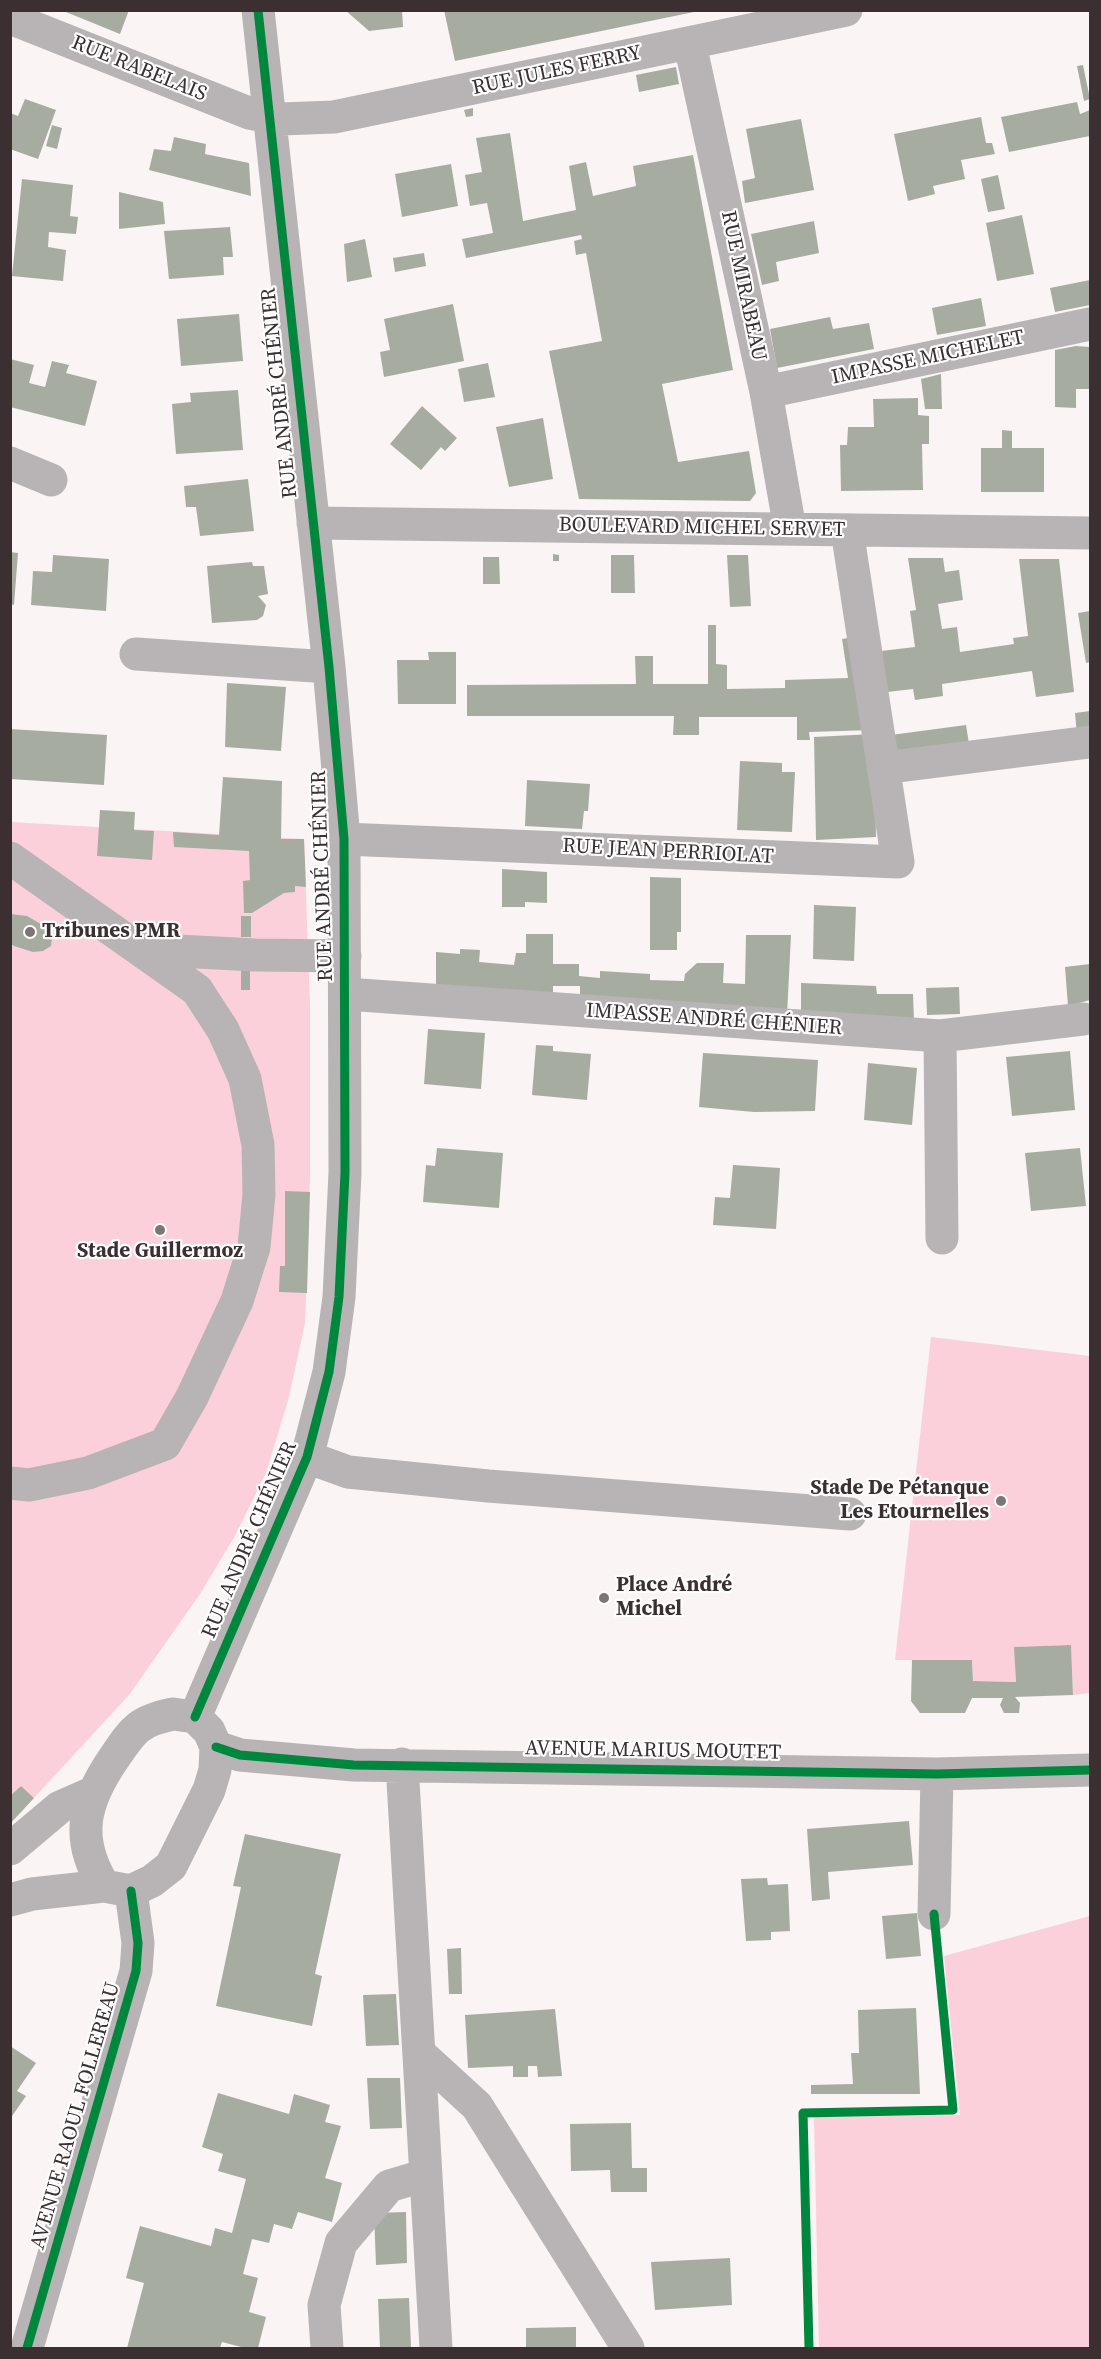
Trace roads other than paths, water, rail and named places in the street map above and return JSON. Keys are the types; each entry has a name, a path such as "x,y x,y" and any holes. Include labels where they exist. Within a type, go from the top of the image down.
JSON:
{"street":[{"name":"RUE ANDRÉ CHÉNIER","path":"195,1717 306,1457 329,1372 339,1297 345,1173 344,839 330,667 258,10"},
{"name":"RUE JULES FERRY","path":"268,117 334,117 846,10"},
{"name":"RUE RABELAIS","path":"10,18 249,113 268,117"},
{"name":"RUE MIRABEAU","path":"690,44 766,392 790,530"},
{"name":"IMPASSE MICHELET","path":"766,392 1090,324"},
{"path":"10,464 51,480"},
{"name":"BOULEVARD MICHEL SERVET","path":"313,524 1090,533"},
{"name":"RUE JEAN PERRIOLAT","path":"344,839 898,862 847,530"},
{"path":"136,654 330,667"},
{"path":"883,768 1090,742"},
{"path":"10,858 197,990 224,1030 245,1079 258,1145 259,1194 254,1247 237,1301 192,1397 165,1444 88,1473 17,1487"},
{"path":"139,949 255,955 345,956"},
{"name":"IMPASSE ANDRÉ CHÉNIER","path":"346,994 940,1036 1083,1019"},
{"path":"940,1036 942,1238"},
{"path":"306,1457 348,1472 488,1486 850,1514"},
{"path":"10,1900 32,1894 118,1888 152,1881 171,1866 209,1790 214,1770 216,1747 209,1731 195,1717 173,1714 152,1718 136,1726 92,1793 86,1827 91,1865 118,1888"},
{"name":"AVENUE MARIUS MOUTET","path":"216,1747 240,1755 354,1765 937,1774 1090,1770"},
{"path":"402,1764 436,2349"},
{"path":"934,1914 937,1774"},
{"path":"10,1849 60,1808 92,1793"},
{"name":"AVENUE RAOUL FOLLEREAU","path":"27,2349 136,1971 138,1943 118,1888"},
{"path":"419,2052 477,2106 628,2349"},
{"path":"327,2349 324,2305 341,2243 389,2186 426,2175"}],"place":[{"name":"Tribunes PMR","path":"30,932"},
{"name":"Stade Guillermoz","path":"160,1230"},
{"name":"Stade De Pétanque Les Etournelles","path":"1001,1501"},
{"name":"Place André Michel","path":"604,1598"}]}
